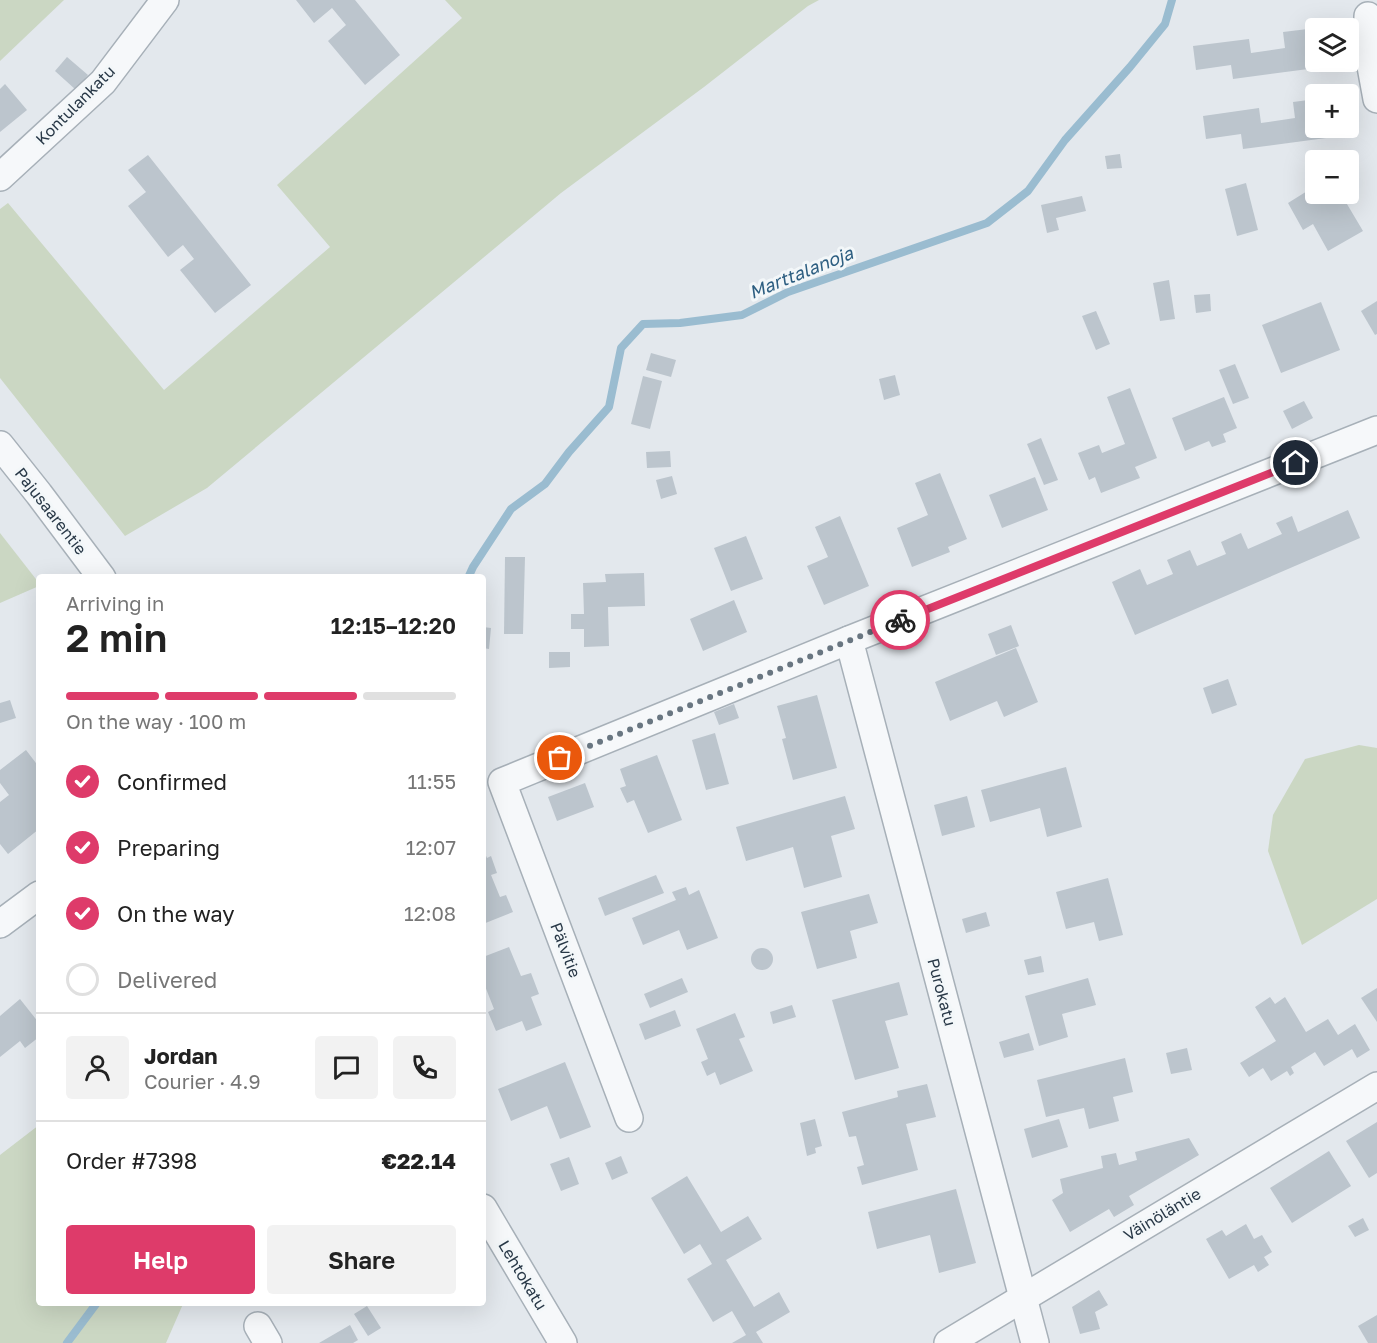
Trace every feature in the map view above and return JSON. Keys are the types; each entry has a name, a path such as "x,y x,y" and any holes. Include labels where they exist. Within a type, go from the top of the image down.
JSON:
{"street":[{"name":"Kontulankatu","path":"0,177 103,82 165,0"},
{"path":"1368,16 1368,50 1377,99"},
{"path":"849,640 1377,430"},
{"name":"Pajusaarentie","path":"0,445 99,574"},
{"name":"Pälvitie","path":"629,1118 502,782 849,640"},
{"name":"Purokatu","path":"849,640 1035,1343"},
{"path":"0,924 36,896"},
{"name":"Väinöläntie","path":"948,1343 1377,1086"},
{"name":"Lehtokatu","path":"486,1213 563,1343"}],"green space":[{"path":"0,0 64,0 0,61"},
{"path":"445,0 819,0 561,193 207,488 125,536 0,378 0,209 8,203 164,390 330,247 277,185 462,18"},
{"path":"0,533 36,579 36,587 0,603"},
{"path":"1359,745 1377,748 1377,899 1302,945 1268,851 1273,815 1305,759"},
{"path":"36,1127 36,1306 182,1306 166,1343 0,1343 0,1155"}],"building":[{"path":"296,0 355,0 400,55 365,85 328,41 346,25 332,8 314,23"},
{"path":"1305,29 1305,69 1233,79 1231,65 1196,70 1193,46 1249,39 1251,53 1285,48 1283,32"},
{"path":"67,57 88,75 76,90 55,71"},
{"path":"5,84 27,110 0,132 0,89"},
{"path":"1305,100 1305,138 1326,138 1243,149 1241,134 1206,139 1203,116 1259,108 1261,123 1295,118 1293,102"},
{"path":"1120,154 1122,168 1107,169 1105,156"},
{"path":"148,155 251,285 215,313 180,270 194,259 183,245 168,257 128,206 146,192 128,170"},
{"path":"1246,183 1258,230 1237,236 1225,189"},
{"path":"1305,192 1305,204 1347,204 1363,231 1328,251 1313,224 1303,230 1288,203"},
{"path":"1082,196 1086,211 1056,218 1059,230 1047,233 1041,205"},
{"path":"1169,280 1175,319 1160,321 1153,283"},
{"path":"1210,294 1211,311 1196,313 1194,295"},
{"path":"1377,301 1377,334 1375,335 1361,311"},
{"path":"1321,302 1340,350 1281,373 1262,325"},
{"path":"1096,311 1110,344 1096,350 1082,316"},
{"path":"651,353 676,360 671,377 646,370"},
{"path":"1235,364 1249,398 1233,404 1219,370"},
{"path":"895,375 900,395 884,400 879,379"},
{"path":"643,376 662,381 650,429 631,424"},
{"path":"1130,388 1157,458 1135,467 1140,478 1101,493 1095,477 1089,480 1078,453 1099,445 1102,453 1125,444 1107,397"},
{"path":"1224,397 1237,428 1223,434 1226,442 1212,447 1209,441 1185,451 1172,418"},
{"path":"1304,401 1313,418 1292,429 1283,411"},
{"path":"1041,438 1058,480 1044,485 1027,444"},
{"path":"670,451 671,467 647,468 646,452"},
{"path":"940,473 967,539 948,547 950,552 912,567 897,528 928,515 915,483"},
{"path":"672,476 677,494 661,499 656,480"},
{"path":"1035,477 1048,510 1002,528 989,495"},
{"path":"1348,510 1360,538 1135,635 1112,582 1140,569 1147,585 1173,574 1167,560 1190,550 1197,566 1226,554 1221,542 1241,533 1248,549 1282,534 1276,523 1292,516 1298,532"},
{"path":"840,516 869,586 824,605 807,566 828,557 815,527"},
{"path":"746,536 763,579 731,591 714,548"},
{"path":"505,557 525,557 523,634 504,634"},
{"path":"644,573 645,606 608,607 609,646 584,647 584,629 571,629 571,614 584,614 583,583 606,582 605,574"},
{"path":"734,600 747,632 703,651 690,619"},
{"path":"1011,625 1019,646 996,655 988,634"},
{"path":"486,627 491,628 489,649 486,648"},
{"path":"1016,648 1038,702 1004,717 997,701 950,721 935,682"},
{"path":"549,652 570,652 570,667 549,668"},
{"path":"1228,679 1237,705 1212,714 1203,688"},
{"path":"817,695 837,768 793,780 782,739 786,738 777,706"},
{"path":"10,700 16,718 0,723 0,703"},
{"path":"734,704 739,718 719,725 714,712"},
{"path":"715,733 729,784 706,790 692,740"},
{"path":"26,750 36,763 36,831 8,854 0,844 0,802 9,795 0,783 0,770"},
{"path":"657,755 682,820 648,833 634,800 627,803 620,788 626,786 620,769"},
{"path":"1066,767 1082,827 1047,837 1040,808 990,822 981,790"},
{"path":"585,783 594,807 557,821 548,797"},
{"path":"845,796 855,829 831,836 842,877 804,888 793,847 746,861 736,827"},
{"path":"967,796 975,827 942,836 934,805"},
{"path":"486,856 487,858 491,856 497,873 491,875 500,897 506,895 513,912 486,923"},
{"path":"656,875 664,893 605,916 598,898"},
{"path":"1108,878 1123,935 1099,941 1094,922 1066,929 1056,892"},
{"path":"686,887 689,895 699,890 718,938 687,950 679,930 643,945 632,918 676,900 672,892"},
{"path":"869,894 878,923 850,931 857,958 817,969 801,912"},
{"path":"986,912 990,926 966,933 962,919"},
{"path":"509,947 521,976 531,973 539,994 531,997 542,1025 526,1031 522,1021 496,1031 488,1012 494,1009 486,989 486,956"},
{"path":"762,948 770,951 773,959 770,967 762,970 754,967 751,959 754,951"},
{"path":"1041,956 1044,972 1028,975 1024,960"},
{"path":"682,978 688,992 650,1008 644,994"},
{"path":"1088,978 1096,1005 1062,1014 1068,1037 1039,1046 1025,996"},
{"path":"899,982 908,1015 885,1021 899,1068 855,1080 832,1000"},
{"path":"1377,988 1377,1022 1361,998"},
{"path":"1270,997 1275,1004 1285,997 1306,1032 1328,1019 1338,1035 1355,1024 1370,1050 1357,1058 1352,1049 1324,1066 1315,1052 1291,1067 1294,1073 1290,1076 1287,1071 1271,1081 1263,1068 1249,1077 1240,1063 1276,1041 1255,1007"},
{"path":"20,999 36,1019 36,1039 25,1048 20,1041 0,1057 0,1016"},
{"path":"792,1005 796,1017 773,1024 770,1012"},
{"path":"675,1010 681,1026 645,1040 639,1024"},
{"path":"735,1013 745,1037 739,1039 753,1071 720,1085 715,1072 707,1076 701,1062 708,1059 696,1029"},
{"path":"1029,1033 1034,1050 1004,1058 999,1042"},
{"path":"1187,1048 1192,1070 1171,1074 1166,1053"},
{"path":"1125,1058 1133,1092 1113,1097 1119,1121 1089,1129 1084,1108 1046,1117 1037,1080"},
{"path":"565,1062 591,1127 560,1139 547,1106 511,1121 498,1089"},
{"path":"927,1084 936,1117 906,1124 918,1170 862,1185 857,1167 864,1165 856,1136 849,1137 842,1112 898,1097 897,1091"},
{"path":"815,1119 822,1146 815,1148 816,1153 807,1156 800,1123"},
{"path":"1059,1119 1068,1147 1032,1158 1024,1129"},
{"path":"1377,1122 1377,1173 1369,1178 1346,1141"},
{"path":"1189,1138 1199,1155 1129,1196 1134,1205 1114,1217 1109,1209 1070,1232 1052,1200 1063,1193 1060,1179 1103,1168 1101,1156 1116,1153 1119,1165 1137,1160 1135,1152"},
{"path":"1329,1151 1351,1186 1292,1223 1270,1188"},
{"path":"621,1156 628,1173 612,1180 605,1163"},
{"path":"569,1157 579,1184 561,1191 550,1164"},
{"path":"687,1176 721,1232 748,1216 762,1239 726,1260 754,1307 779,1292 790,1312 756,1332 763,1343 732,1343 746,1335 732,1311 713,1322 687,1279 712,1264 700,1244 684,1254 651,1198"},
{"path":"956,1189 976,1263 939,1273 930,1235 877,1249 868,1212"},
{"path":"1363,1218 1369,1230 1355,1237 1348,1226"},
{"path":"1246,1224 1254,1239 1262,1235 1272,1252 1264,1257 1269,1265 1258,1272 1254,1265 1229,1279 1206,1239 1222,1230 1226,1236"},
{"path":"1099,1290 1108,1305 1095,1312 1100,1329 1080,1334 1072,1307"},
{"path":"367,1306 381,1328 368,1336 354,1314"},
{"path":"1377,1315 1377,1343 1368,1343 1358,1326"},
{"path":"350,1325 358,1340 353,1343 319,1343"}],"waterway":[{"name":"Marttalanoja","path":"470,574 511,509 545,484 569,452 609,407 621,348 643,324 680,323 742,315 788,292 987,223 1028,191 1065,140 1165,24 1172,0"},
{"name":"Marttalanoja","path":"67,1343 95,1306"}],"way so far":[{"path":"560,758 900,620"}],"route":[{"path":"900,620 1296,463"}]}
